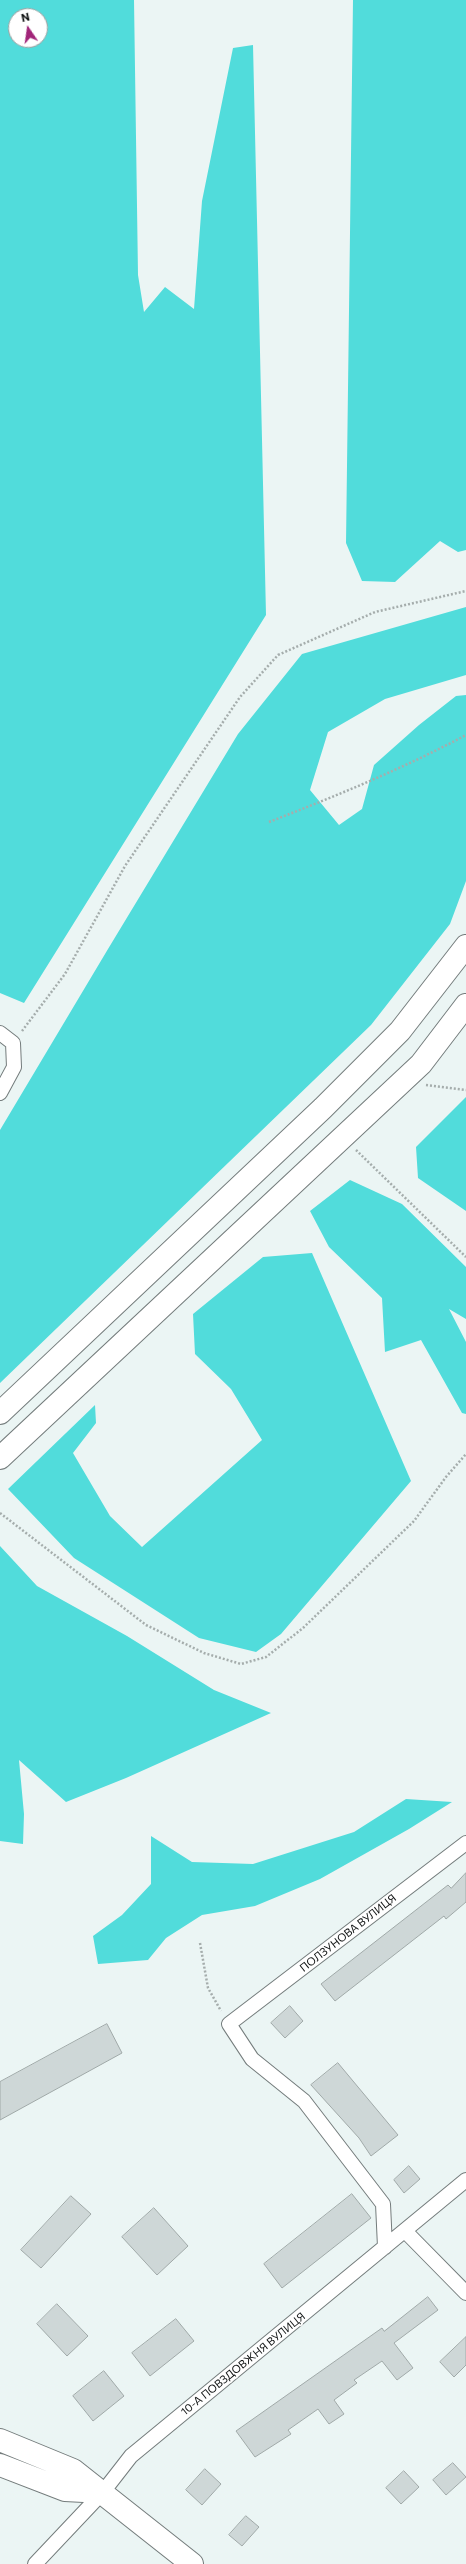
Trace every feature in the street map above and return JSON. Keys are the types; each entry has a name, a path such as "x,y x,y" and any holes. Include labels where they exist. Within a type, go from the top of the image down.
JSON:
{"main road":[{"path":"0,1413 323,1108 400,1031 466,946"},
{"path":"0,1458 402,1083 421,1064 466,1005"},
{"path":"0,2440 74,2470 192,2564"},
{"path":"0,2465 65,2490 103,2492"}],"street":[{"path":"0,1033 12,1043 14,1067 0,1093"},
{"name":"ПОЛЗУНОВА ВУЛИЦЯ","path":"229,2024 466,1843"},
{"path":"229,2024 252,2060 304,2101 383,2204 385,2247"},
{"name":"10-А ПОВЗДОВЖНЯ ВУЛИЦЯ","path":"35,2564 103,2492 131,2456 466,2180"},
{"path":"405,2231 466,2293"}],"path":[{"path":"12,1043 65,974 125,866 240,697 278,655 375,612 466,591"},
{"path":"269,822 344,793 422,759 466,735"},
{"path":"402,1083 466,1090"},
{"path":"343,1137 466,1257"},
{"path":"0,1513 146,1624 204,1653 241,1664 266,1657 303,1628 414,1521 446,1476 466,1454"},
{"path":"200,1943 208,1988 229,2024"}],"shaded area":[{"path":"0,0 134,0 138,275 144,312 165,287 194,309 202,201 233,48 253,45 266,615 24,1003 0,993"},
{"path":"353,0 466,0 466,550 458,552 440,541 395,582 362,581 346,543"},
{"path":"466,607 466,675 385,699 328,732 310,790 339,825 362,809 374,765 419,725 456,696 466,695 466,881 450,924 371,1025 0,1383 0,1130 108,949 238,734 302,654"},
{"path":"466,1097 466,1211 418,1178 416,1147"},
{"path":"350,1180 402,1204 466,1267 466,1319 449,1309 466,1342 466,1414 462,1413 421,1340 385,1352 382,1298 329,1247 310,1211"},
{"path":"312,1253 411,1481 281,1634 256,1652 199,1638 74,1558 8,1489 95,1405 96,1423 73,1453 110,1516 142,1547 262,1440 231,1389 195,1354 193,1314 263,1257"},
{"path":"0,1546 37,1586 127,1636 214,1690 271,1713 126,1778 66,1802 19,1760 24,1814 23,1844 0,1841"},
{"path":"406,1799 452,1802 409,1829 320,1879 255,1906 202,1915 166,1938 148,1960 98,1964 93,1936 122,1915 151,1884 151,1836 192,1862 253,1864 354,1832"}],"building":[{"path":"466,1873 466,1902 446,1919 444,1916 335,2001 321,1984 448,1885 451,1888"},
{"path":"290,2006 303,2021 285,2038 271,2023"},
{"path":"107,2024 122,2053 0,2120 0,2082"},
{"path":"338,2063 398,2135 371,2156 359,2138 311,2085"},
{"path":"409,2166 420,2179 404,2193 394,2180"},
{"path":"352,2194 371,2218 282,2288 264,2264"},
{"path":"71,2196 91,2214 41,2268 21,2250"},
{"path":"154,2208 188,2246 157,2275 122,2237"},
{"path":"428,2297 438,2310 394,2343 413,2368 397,2380 382,2361 354,2380 357,2383 334,2400 344,2414 329,2424 318,2409 288,2430 291,2434 255,2457 236,2431 382,2328 384,2331"},
{"path":"57,2304 88,2336 67,2356 37,2324"},
{"path":"176,2319 194,2341 150,2376 132,2353"},
{"path":"466,2337 466,2365 454,2377 440,2362"},
{"path":"104,2371 124,2396 93,2421 73,2396"},
{"path":"453,2463 466,2477 446,2495 433,2480"},
{"path":"205,2469 221,2484 202,2505 186,2490"},
{"path":"404,2471 419,2487 401,2504 386,2488"},
{"path":"246,2516 259,2527 242,2546 229,2535"}]}
